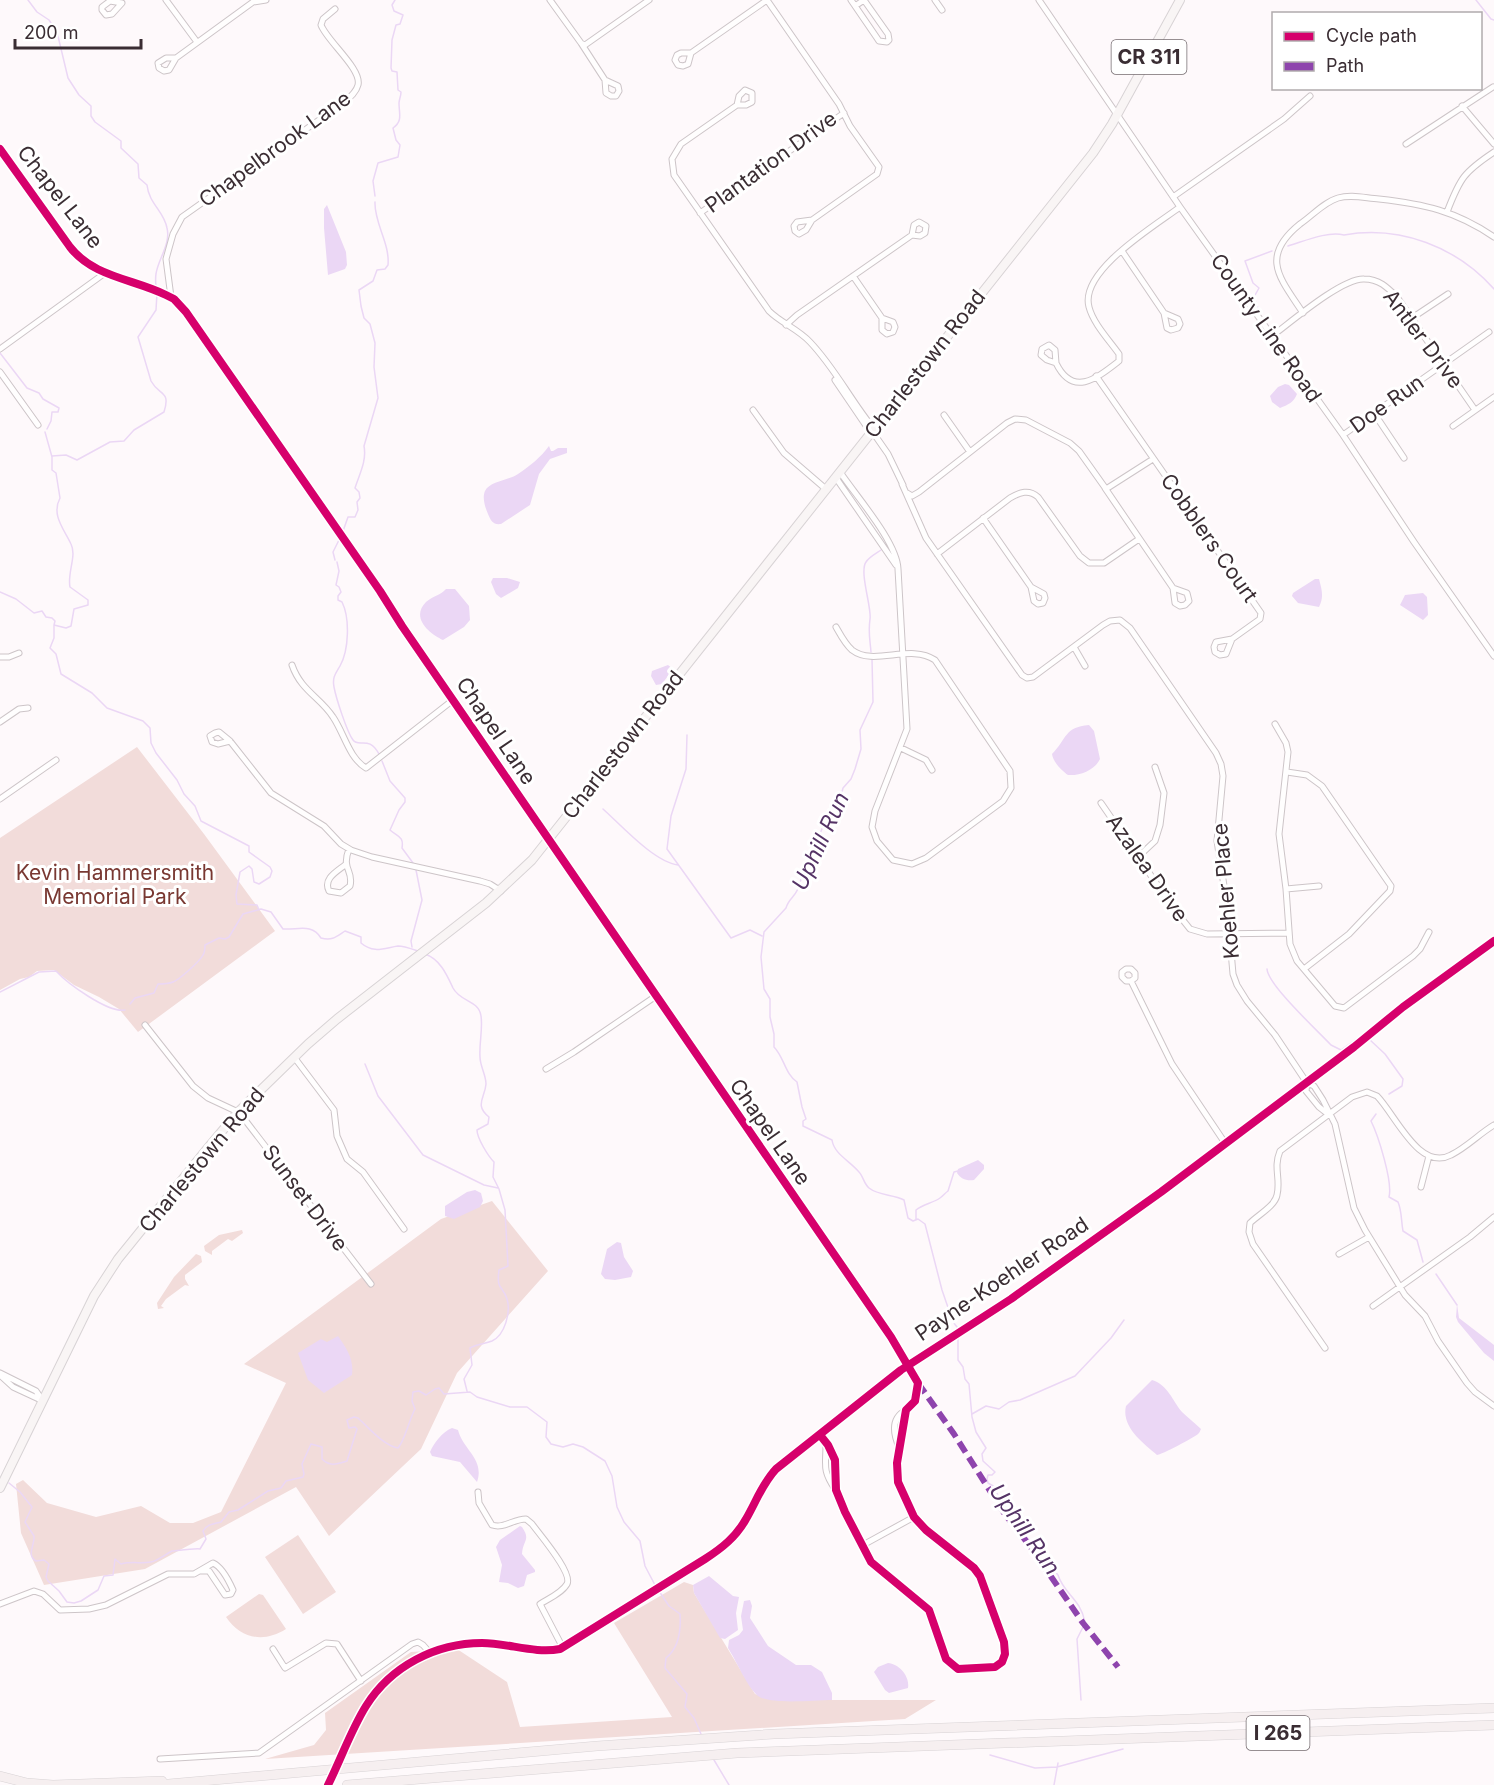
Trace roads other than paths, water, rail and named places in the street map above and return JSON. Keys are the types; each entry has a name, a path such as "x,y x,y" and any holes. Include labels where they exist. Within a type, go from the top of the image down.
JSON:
{"highway":[{"name":"I 265","path":"157,1785 719,1737 1494,1708"},
{"name":"I 265","path":"347,1785 728,1754 1494,1725"},
{"path":"0,1776 27,1783 53,1785 227,1779"}],"main road":[{"name":"CR 311","path":"1117,113 1180,0"},
{"name":"Charlestown Road","path":"0,1488 94,1296 109,1273 207,1149 238,1112 337,1019 501,891 525,868 1079,172 1104,137 1117,113"}],"street":[{"path":"166,0 197,42"},
{"path":"176,58 253,1 266,0"},
{"path":"550,0 605,80"},
{"path":"580,43 587,44 649,0"},
{"path":"691,53 767,0"},
{"name":"Plantation Drive","path":"767,0 843,113 700,213 769,311 808,339 831,370 888,454 924,533 937,554 1024,677 1033,676 1074,647"},
{"path":"851,0 855,6 879,41 887,42 888,34 864,0 855,6"},
{"path":"935,0 942,10"},
{"name":"County Line Road","path":"1039,0 1173,197 1343,435 1494,656"},
{"name":"Chapelbrook Lane","path":"171,297 166,259 173,234 182,217 343,103 354,94 358,87 357,73 321,25 323,19 335,9"},
{"path":"1406,144 1492,87"},
{"path":"1173,197 1284,119 1310,96"},
{"path":"700,213 674,175 672,165 674,154 686,140 737,105"},
{"path":"1462,106 1494,144"},
{"path":"812,220 880,170 843,113"},
{"name":"Chapel Lane","path":"0,149 75,254 105,273 171,297 192,320 888,1333 918,1383 915,1401 906,1410 897,1462 897,1482 914,1517"},
{"path":"1447,212 1457,185 1464,174 1494,152"},
{"path":"1303,313 1280,277 1277,260 1279,248 1286,236 1330,201 1345,197 1358,197 1415,203 1467,220 1494,237"},
{"path":"1056,363 1074,382 1086,382 1117,363 1120,356 1091,312 1088,293 1098,275 1122,251 1180,207"},
{"path":"786,325 912,235"},
{"path":"1122,251 1164,313"},
{"path":"0,350 105,273"},
{"path":"853,276 882,318"},
{"name":"Antler Drive","path":"1272,336 1346,283 1363,279 1373,280 1387,286 1412,318 1475,410"},
{"path":"1412,318 1448,294"},
{"name":"Doe Run","path":"1343,435 1489,332"},
{"path":"0,372 38,425"},
{"name":"Cobblers Court","path":"1096,376 1261,613 1260,620 1232,639"},
{"path":"1454,426 1494,397"},
{"path":"753,410 784,453 827,490"},
{"path":"1374,413 1404,458"},
{"path":"945,415 970,452"},
{"path":"902,483 908,495 914,495 1007,423 1026,420 1073,445 1173,588"},
{"path":"1104,488 1110,488 1153,459"},
{"path":"836,627 848,646 861,654 904,653 926,655 939,664 1008,766 1012,777 1010,793 993,809 926,858 912,864 898,862 886,854 873,832 872,822 901,748 908,722 904,653 898,569 896,556 888,541 838,475"},
{"path":"937,554 1014,495 1027,492 1038,497 1080,556 1089,563 1104,563 1139,539"},
{"path":"983,518 1031,587"},
{"name":"Koehler Place","path":"1074,647 1110,621 1120,620 1130,628 1216,753 1223,770 1217,841 1226,899 1232,968 1237,986 1275,1035 1306,1083 1314,1086 1325,1103 1336,1129 1354,1208 1369,1237 1408,1300 1425,1316 1438,1341 1467,1383 1494,1406"},
{"path":"1074,647 1085,666"},
{"path":"0,657 9,657 19,653"},
{"path":"292,665 309,693 334,718 350,748 364,767 368,768 453,700"},
{"path":"0,722 19,709 28,708"},
{"path":"1275,724 1287,747 1287,772 1280,828 1289,933 1292,950 1304,969 1335,1006 1344,1008 1413,956 1430,932"},
{"path":"230,741 271,794 324,826 349,849 372,857 480,881 501,891"},
{"path":"901,748 926,760 932,770"},
{"path":"0,799 56,760"},
{"path":"1138,857 1155,842 1160,825 1164,792 1155,767"},
{"path":"1287,772 1311,777 1322,786 1391,886 1390,891 1349,934 1304,969"},
{"name":"Azalea Drive","path":"1101,803 1174,909 1190,928 1202,933 1289,933"},
{"path":"345,865 351,878 350,886 341,893 329,891 326,884 345,865 349,849"},
{"path":"1286,889 1319,886"},
{"name":"Payne-Koehler Road","path":"563,1648 727,1544 743,1525 771,1475 908,1365 1011,1299 1161,1192 1306,1083 1402,1007 1494,941"},
{"path":"1131,981 1173,1064 1225,1143"},
{"path":"546,1069 656,996"},
{"path":"145,1025 193,1086 208,1098 238,1112"},
{"path":"294,1057 334,1110 337,1136 346,1159 363,1172 404,1229"},
{"path":"1326,1348 1253,1244 1249,1232 1250,1223 1273,1203 1277,1195 1275,1162 1280,1152 1328,1114 1359,1093 1366,1092 1373,1094 1383,1102 1413,1143 1429,1156 1442,1158 1451,1155 1494,1125"},
{"name":"Sunset Drive","path":"238,1112 371,1284"},
{"path":"1421,1187 1429,1156"},
{"path":"1373,1306 1470,1238 1494,1217"},
{"path":"1339,1254 1369,1237"},
{"path":"0,1374 13,1387 43,1401"},
{"path":"819,1435 826,1442 835,1460 836,1490"},
{"path":"826,1442 827,1477 836,1490 871,1562 929,1610 946,1659 952,1666 964,1670 995,1668 1002,1662 1005,1654 1004,1642 980,1576 974,1568 926,1530 914,1517 863,1545"},
{"path":"328,1785 362,1714 377,1690 398,1671 430,1653 447,1647 474,1643 548,1650 563,1648 540,1604 563,1590 569,1581 567,1572 526,1519 504,1526 492,1525 479,1503 478,1492"},
{"path":"0,1604 34,1592 43,1594 60,1610 89,1609 111,1602 168,1574 194,1574 210,1563 217,1564 232,1588 231,1594 225,1595 209,1571 201,1570"},
{"path":"160,1759 259,1754 411,1644 418,1642 430,1653"},
{"path":"273,1649 285,1668 326,1643 337,1644 361,1681"}],"waterway":[{"path":"28,0 37,12 49,20 57,32 68,78 79,95 91,106 91,116 95,122 121,141 121,148 138,164 139,178 147,185 148,192 163,217 168,234 157,268 156,289"},
{"path":"375,196 373,181 378,163 398,157 400,145 393,128 399,120 401,92 398,90 397,72 392,71 391,68 392,40 396,25 400,24 403,15 394,11 392,5 395,0"},
{"path":"1476,0 1494,20"},
{"path":"342,534 348,517 355,517 358,510 357,502 360,498 355,488 364,462 364,446 378,398 374,367 375,343 370,324 364,318 359,290 373,281 377,270 385,269 388,265 387,249 377,218 375,202"},
{"path":"1288,246 1330,234 1386,233 1406,237 1426,242 1463,261 1494,289"},
{"path":"1259,311 1254,297 1259,288 1253,283 1245,261 1272,251"},
{"path":"52,456 66,455 77,460 110,442 124,441 134,430 164,412 165,396 151,381 138,337 156,310 157,293"},
{"path":"0,353 27,388 39,393 43,399 59,408 58,412 52,412 47,429"},
{"path":"45,432 60,498 58,516 73,549 70,587 88,600 88,605 74,609 71,626 66,628 54,625 54,638 50,648 56,654 61,674 92,693 107,708 143,721 150,728 151,743 156,753 195,806 201,821 249,846 249,852 270,867 272,871 270,877 259,884 254,882 252,869 249,866 240,872 236,895 237,904 257,905 259,910"},
{"path":"335,560 333,552 339,540"},
{"name":"Uphill Run","path":"871,652 870,614 864,567 869,558 881,550"},
{"path":"337,562 339,571 336,585 341,592 338,600 342,602 345,609 347,634 345,652 334,678 334,687 342,715 353,740 372,745 379,754"},
{"path":"0,592 16,599 34,613 42,611 46,617 55,621 54,625"},
{"name":"Uphill Run","path":"872,659 873,702 860,730 861,749 855,769 851,779 843,788 835,819 824,824 797,890 786,908 764,932 761,957 764,989 770,999 774,1047 790,1075 797,1082 806,1119 803,1121 803,1126 832,1140 836,1149 859,1172 869,1188 904,1200 908,1218 913,1221 918,1219 925,1224 942,1290 953,1322 957,1327"},
{"path":"687,735 686,769 671,816 667,849 731,938 750,930 762,936"},
{"path":"382,761 390,781 405,798 390,830 401,839 402,848 413,863"},
{"path":"603,809 648,850 678,865"},
{"path":"412,947 411,941 422,900 416,870"},
{"path":"130,1004 135,998 154,993 158,984 176,981 201,958 205,952 205,945 219,938 229,937 243,914 261,909 271,912 283,929 309,929 321,938 328,939 345,931 361,937 361,943 370,948 398,946 418,951"},
{"path":"425,954 439,964 456,993 480,1011 480,1060 486,1084 481,1105 489,1117 488,1124 477,1130 483,1147 494,1162 493,1177 505,1210 508,1266 499,1270 498,1281 507,1299 507,1316 504,1329 497,1338 470,1348 472,1365 464,1379 467,1391"},
{"path":"1267,969 1275,986 1331,1045 1341,1050 1365,1033"},
{"path":"0,992 39,972 56,971 69,983 99,1002 118,1010 125,1010"},
{"path":"1369,1039 1385,1054 1403,1079 1402,1086 1389,1094"},
{"path":"365,1064 378,1096 423,1155 484,1185 498,1188"},
{"path":"1376,1114 1371,1121 1387,1170 1389,1197 1398,1202 1403,1231 1417,1240 1423,1262"},
{"path":"916,1219 916,1210 937,1200 948,1191 954,1172 958,1171"},
{"path":"1436,1274 1457,1305"},
{"path":"972,1414 986,1406 999,1409 1009,1402 1020,1400 1075,1376 1111,1338 1124,1320"},
{"name":"Uphill Run","path":"958,1337 958,1360 969,1384 972,1417 976,1432 986,1448 982,1454 983,1461 995,1472 988,1475 988,1483 995,1487 1012,1518 1058,1575 1064,1587 1080,1607 1085,1622"},
{"path":"9,1483 32,1507 25,1522 34,1536 31,1553 33,1559 44,1560 49,1564 46,1577 48,1581 67,1602 74,1603 98,1590 104,1576 113,1575 115,1559 121,1564 147,1563 172,1551 200,1549 206,1539 203,1531 207,1527 221,1522 229,1512 238,1510 268,1491 281,1488 286,1481 303,1477 302,1464 311,1444 322,1447 322,1459 328,1463 337,1464 347,1461 357,1429 349,1428 347,1420 358,1418 382,1440 398,1448 415,1409 412,1401 413,1392 419,1391 426,1395 439,1388 444,1394 470,1392 477,1397 510,1407 527,1407 547,1422 546,1437 551,1444 563,1447 573,1444 583,1447 605,1461 612,1476 617,1507 624,1522 640,1541 645,1566 656,1587"},
{"path":"659,1591 669,1606 680,1614 678,1638 674,1649 666,1658 665,1668 687,1694 685,1707 694,1718 701,1734"},
{"name":"Uphill Run","path":"1081,1700 1077,1639 1083,1627"},
{"name":"Uphill Run","path":"990,1755 1035,1768 1057,1767 1123,1749"},
{"path":"714,1760 729,1785"},
{"name":"Uphill Run","path":"1054,1785 1058,1763"}],"park label":[{"name":"Kevin Hammersmith Memorial Park","path":"115,885"}]}
